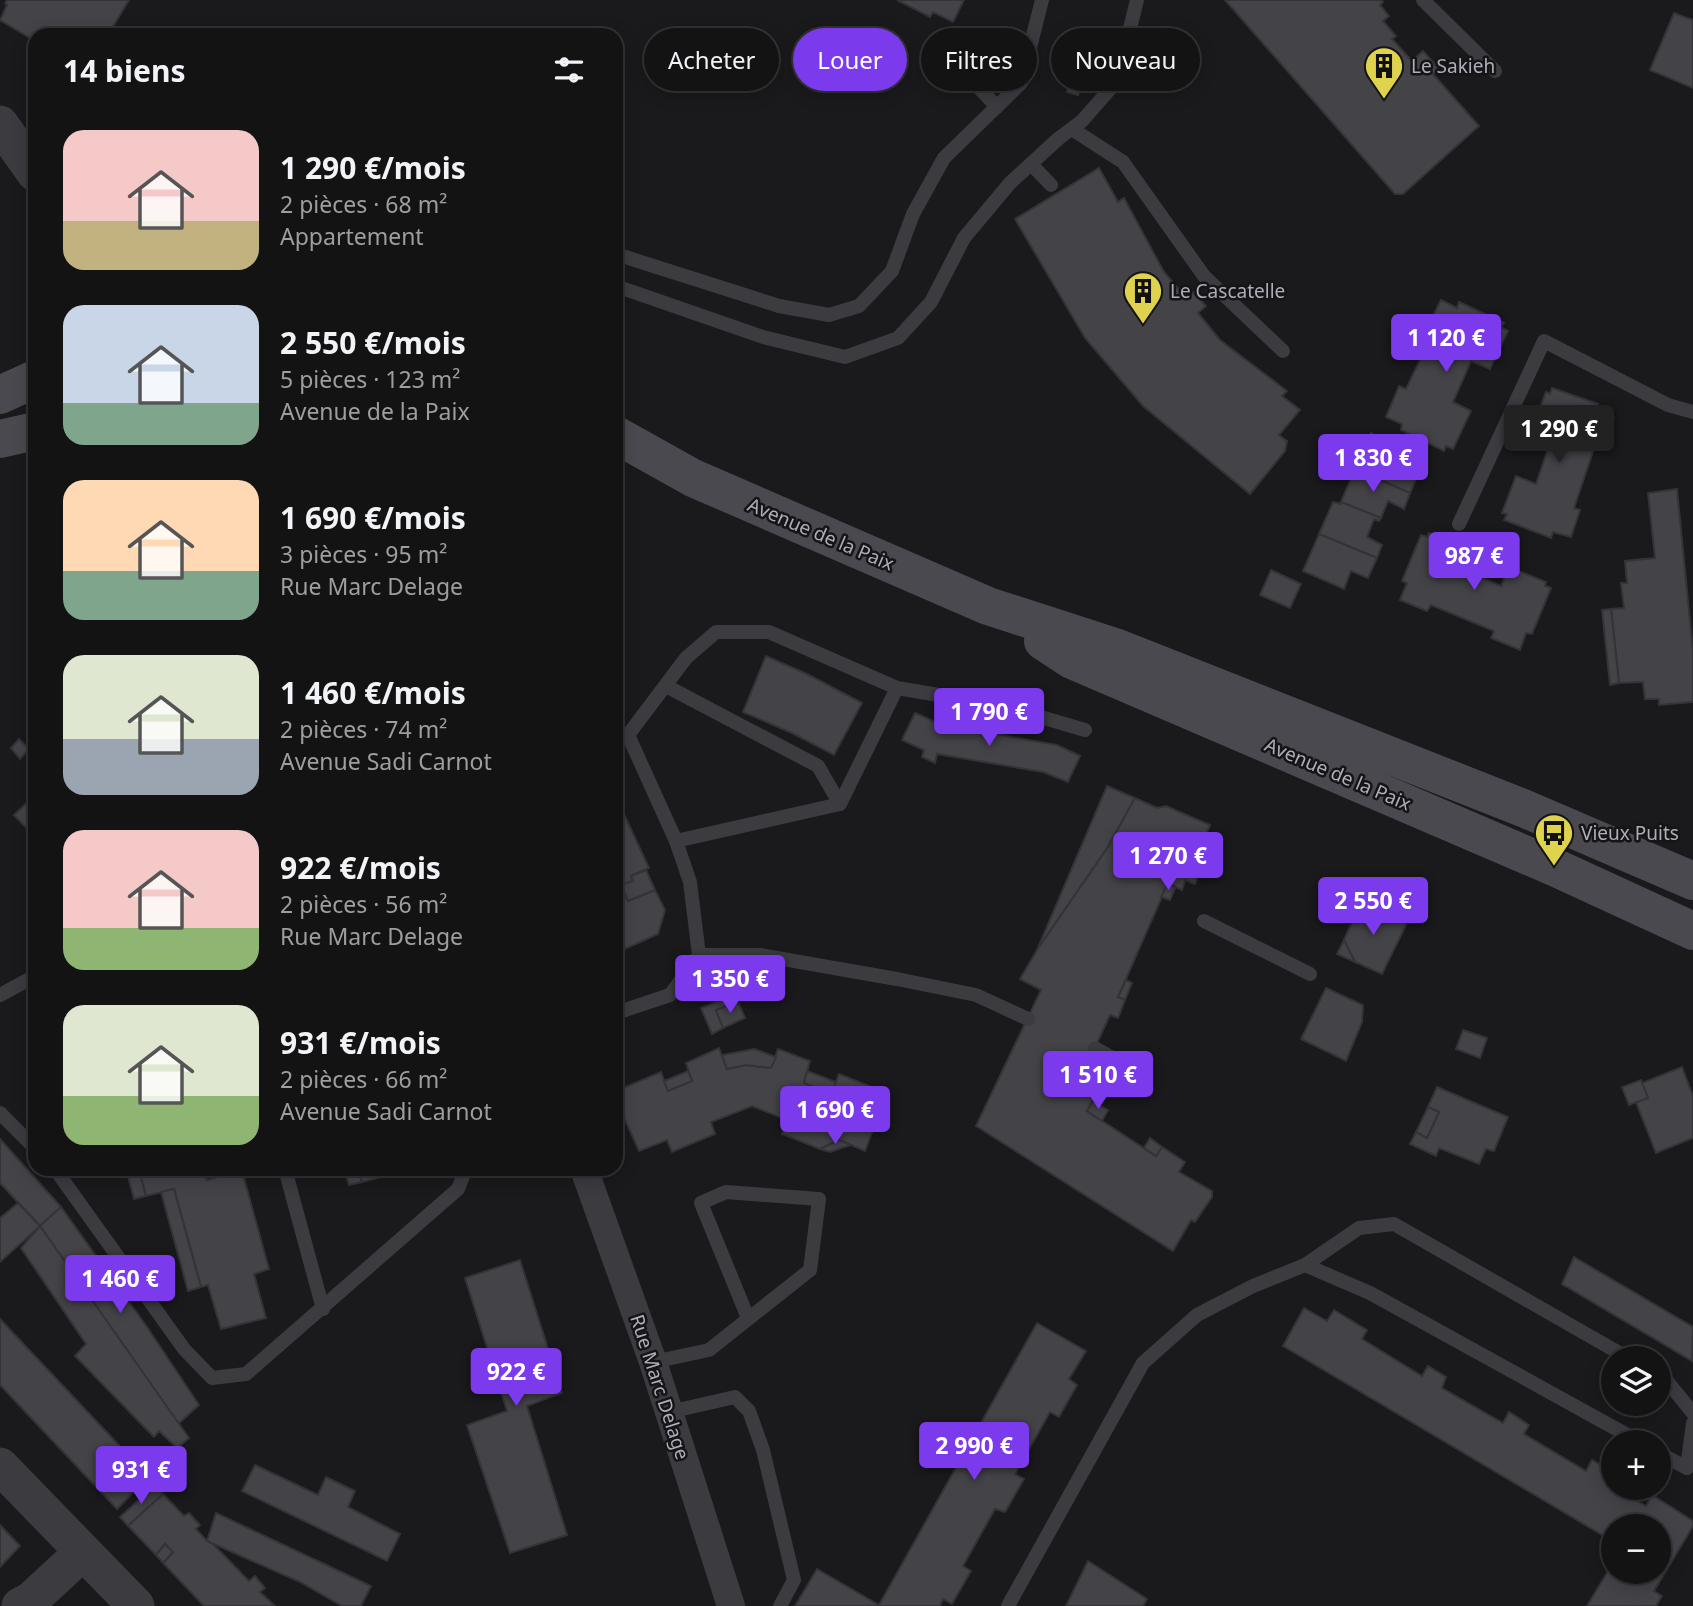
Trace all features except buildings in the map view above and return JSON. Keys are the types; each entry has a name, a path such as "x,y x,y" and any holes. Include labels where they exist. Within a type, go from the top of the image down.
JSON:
{"main road":[{"path":"0,395 28,382"},
{"path":"0,439 28,433"},
{"name":"Avenue de la Paix","path":"623,439 693,478 988,606 1115,647 1523,808 1693,881"},
{"name":"Avenue de la Paix","path":"623,462 693,478"},
{"name":"Avenue de la Paix","path":"988,606 1072,660 1554,867 1693,931"}],"street":[{"path":"0,124 28,163"},
{"name":"Rue Marc Delage","path":"587,1176 653,1362 731,1606"},
{"path":"0,1466 136,1606"},
{"path":"20,1606 31,1600 83,1552"}],"lane":[{"path":"623,256 779,306 829,314 859,306 892,271 913,214 944,158 1021,83 1042,0"},
{"path":"623,288 763,337 845,357 898,338 931,302 964,238 1010,183 1082,121 1116,81 1137,0"},
{"path":"1423,0 1495,71"},
{"path":"982,91 997,107"},
{"path":"1072,129 1123,162 1204,276 1283,351"},
{"path":"1031,163 1051,185"},
{"path":"1459,524 1544,341 1668,405 1693,412"},
{"path":"623,1011 670,995 699,955 690,882 676,841 628,735 686,658 716,632 769,632 897,688 1003,706 1085,730"},
{"path":"666,685 818,766 840,804"},
{"path":"840,804 897,688"},
{"path":"676,841 840,804"},
{"path":"1204,921 1310,974"},
{"path":"699,955 760,955 897,979 976,995 1028,1018"},
{"path":"0,995 28,980"},
{"path":"1095,1048 1131,1069"},
{"path":"0,1113 28,1141"},
{"path":"60,1176 184,1349 212,1378 246,1374 458,1189 463,1176"},
{"path":"287,1176 323,1309"},
{"path":"653,1362 709,1350 810,1270 819,1199 726,1192 701,1203 748,1318"},
{"path":"1008,1606 1143,1363 1197,1315 1253,1286 1306,1265 1359,1228 1394,1224 1607,1346"},
{"path":"1306,1265 1370,1293 1618,1430"},
{"path":"1671,1386 1693,1413"},
{"path":"669,1412 735,1398 749,1411 763,1450 794,1580 780,1606"},
{"path":"1690,1474 1693,1423"},
{"path":"1671,1461 1690,1474"}],"place":[{"name":"Le Sakieh","path":"1384,100"},
{"name":"Le Cascatelle","path":"1143,325"},
{"name":"Vieux Puits","path":"1554,867"}]}
